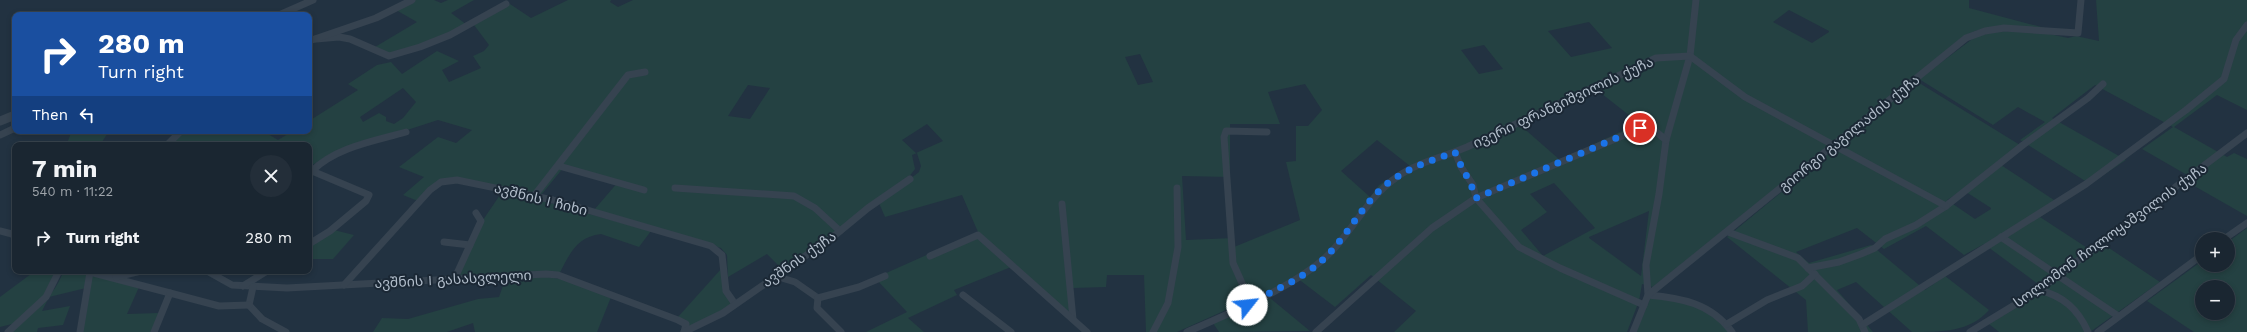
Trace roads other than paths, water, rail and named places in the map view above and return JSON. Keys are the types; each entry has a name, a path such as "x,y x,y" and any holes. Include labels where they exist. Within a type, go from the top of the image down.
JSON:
{"street":[{"path":"286,12 313,0"},
{"path":"312,40 376,18 412,0"},
{"path":"1696,0 1690,56 1666,140 1659,194 1646,265 1648,295 1681,298 1696,303 1714,313 1727,324 1732,332"},
{"name":"გიორგი გაგილაძის ქუჩა","path":"1633,332 1648,295 1728,232 1966,38 1975,33 1998,28 2020,28 2069,35 2078,33 2080,27 2081,0"},
{"path":"316,39 338,37 350,39 389,56 429,43 482,20 506,4"},
{"path":"1728,232 1784,251 1798,258 1859,319 1864,328 2001,237 2086,184 2224,79 2236,40 2247,25"},
{"path":"1690,56 1745,97 1946,206"},
{"name":"ივერი ფრანგიშვილის ქუჩა","path":"1187,332 1247,305 1318,264 1332,251 1377,193 1390,182 1415,167 1455,152 1656,58 1690,56"},
{"path":"534,196 559,166 628,75 645,72"},
{"path":"1808,268 1840,262 1876,248 1885,239 1916,225 1946,206 2023,145 2088,98 2103,84"},
{"path":"0,121 12,116"},
{"path":"1316,332 1432,228 1476,198 1648,125 1666,140"},
{"path":"0,135 12,129"},
{"path":"1247,305 1246,292 1233,263 1224,137 1226,131 1267,132"},
{"path":"312,242 330,231 366,201 369,195 312,171 316,165 349,150 406,132"},
{"path":"170,142 178,134"},
{"name":"სოლომონ ჩოლოყაშვილის ქუჩა","path":"1970,332 2039,290 2139,217 2247,134"},
{"path":"1455,152 1461,167 1473,185 1476,198 1519,247 1560,268 1611,290 1629,300 1644,305"},
{"path":"559,166 644,190"},
{"name":"ავშნის ქუჩა","path":"684,332 716,317 840,231 910,178"},
{"name":"ავშნის I ჩიხი","path":"344,285 430,190 441,182 457,180 534,196 720,250 724,257 726,291 735,304"},
{"path":"675,188 794,196 815,208 840,231"},
{"path":"1153,332 1168,303 1178,247 1177,188"},
{"path":"1062,204 1073,319"},
{"path":"454,280 480,221 476,213"},
{"path":"2234,232 2247,223"},
{"path":"0,231 12,234"},
{"path":"930,256 978,235 1087,332"},
{"path":"2001,237 2118,316"},
{"path":"444,242 470,245"},
{"path":"2098,332 2195,260"},
{"path":"8,332 48,295 58,274"},
{"path":"80,332 90,274"},
{"path":"100,274 225,308 236,308 249,305"},
{"path":"114,277 128,274"},
{"name":"ავშნის I გასასვლელი","path":"212,274 232,285 287,288 546,274 558,276 678,320 686,324 684,332"},
{"path":"243,286 262,274"},
{"path":"1727,324 1767,300 1802,286 1815,274"},
{"path":"775,276 795,282 818,298"},
{"path":"818,298 858,287 885,276"},
{"path":"249,305 253,287"},
{"path":"2039,290 2054,293 2074,307 2088,332"},
{"path":"154,332 170,293"},
{"path":"963,295 1011,332"},
{"path":"818,298 817,308 841,332"},
{"path":"249,305 262,319 286,332"}]}
